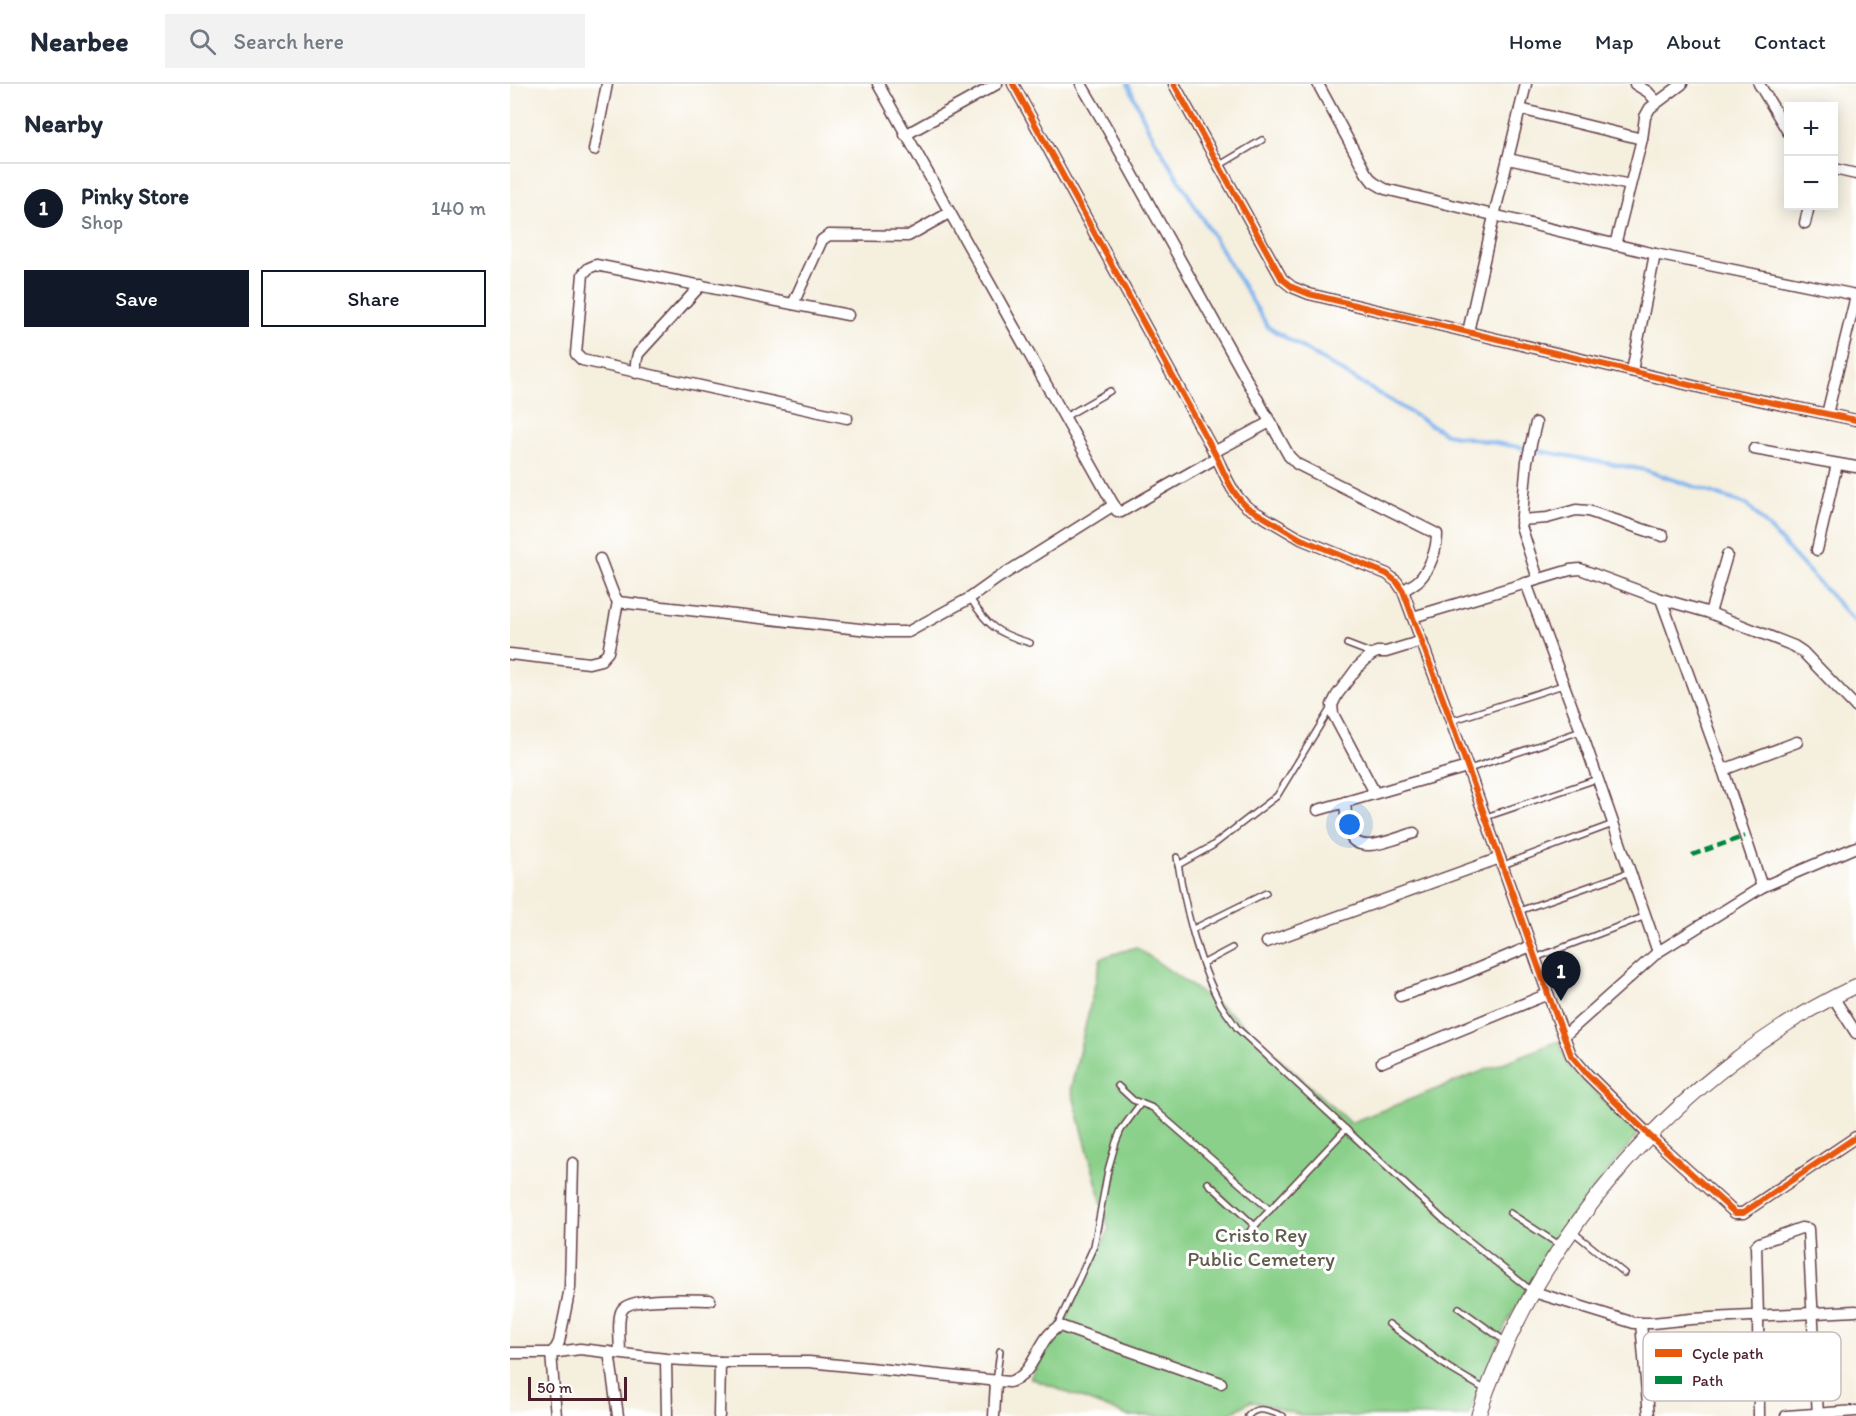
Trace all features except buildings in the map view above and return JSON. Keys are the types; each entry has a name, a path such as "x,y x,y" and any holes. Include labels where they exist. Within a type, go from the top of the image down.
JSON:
{"street":[{"path":"594,150 607,84"},
{"path":"878,84 1118,511 1121,512 1270,422"},
{"path":"905,135 997,84"},
{"path":"1012,84 1232,490 1247,507 1301,539 1387,574 1403,591 1571,1055 1587,1074 1649,1135 1735,1213 1743,1213 1856,1137"},
{"path":"1081,84 1289,456 1297,464 1437,534 1434,553 1427,568 1419,580 1403,591"},
{"path":"1174,84 1282,279 1292,287 1309,294 1632,371 1856,420"},
{"path":"1318,84 1366,173 1378,186 1385,189 1615,245 1856,296 1827,414"},
{"path":"1468,332 1526,84"},
{"path":"1635,84 1648,92 1657,102"},
{"path":"1615,245 1642,139 1645,117 1650,108 1682,84"},
{"path":"1759,84 1784,125"},
{"path":"1520,109 1642,139"},
{"path":"1508,159 1630,185"},
{"path":"1838,170 1856,174"},
{"path":"1805,223 1808,210"},
{"path":"793,304 822,240 829,236 908,236 949,213"},
{"path":"1632,371 1655,254"},
{"path":"847,418 636,373 582,360 576,354 583,274 596,265 848,315"},
{"path":"636,373 638,354 701,285"},
{"path":"1534,428 1527,461 1521,526 1538,579"},
{"path":"1754,449 1856,467"},
{"path":"1817,550 1837,464"},
{"path":"618,602 897,633 908,632 970,598 1114,506"},
{"path":"1521,520 1547,518 1576,510 1588,511 1663,536"},
{"path":"1710,613 1727,555"},
{"path":"510,654 589,663 601,660 608,652 618,602 600,559"},
{"path":"1413,617 1538,579 1580,569 1661,599 1710,613 1794,646 1803,652 1856,707"},
{"path":"1526,583 1581,731 1658,952"},
{"path":"1661,599 1762,887"},
{"path":"1375,794 1333,714 1332,705 1357,668 1373,654 1422,640"},
{"path":"1722,770 1797,742"},
{"path":"1318,810 1468,768"},
{"path":"1346,802 1348,831 1355,842 1361,845 1371,846 1413,833"},
{"path":"1564,1036 1658,952 1762,887 1856,847"},
{"path":"1267,942 1501,862"},
{"path":"1400,996 1455,978 1531,946"},
{"path":"1478,1416 1486,1390 1507,1343 1560,1246 1593,1199 1649,1135 1723,1070 1781,1027 1856,986"},
{"path":"1382,1062 1548,994"},
{"path":"1833,997 1856,1033"},
{"path":"556,1416 551,1353 559,1342 570,1288 573,1163"},
{"path":"1758,1332 1756,1246 1801,1228 1808,1229 1814,1332"},
{"path":"1534,1292 1609,1316 1641,1323 1856,1311"},
{"path":"618,1416 614,1353 622,1308 630,1303 710,1300"},
{"path":"1641,1323 1643,1346"},
{"path":"510,1353 551,1353 570,1349 720,1362 808,1362 996,1382 1017,1380 1024,1374 1060,1326 1221,1383"},
{"path":"666,1359 668,1416"},
{"path":"719,1416 720,1362"},
{"path":"994,1416 996,1382"},
{"path":"1648,1401 1649,1416"},
{"path":"1759,1401 1759,1416"},
{"path":"1786,1416 1856,1411"}],"lane":[{"path":"1219,165 1262,140"},
{"path":"1064,417 1110,391"},
{"path":"970,598 981,616 992,627 1004,635 1029,643"},
{"path":"1347,644 1373,654"},
{"path":"1451,721 1563,685"},
{"path":"1178,865 1212,846 1276,796 1332,705"},
{"path":"1468,768 1581,731"},
{"path":"1486,817 1597,779"},
{"path":"1501,862 1613,824"},
{"path":"1177,857 1193,929 1208,978 1221,1005 1237,1028 1447,1223 1534,1292"},
{"path":"1519,911 1630,872"},
{"path":"1193,929 1266,893"},
{"path":"1535,958 1646,916"},
{"path":"1204,963 1232,948"},
{"path":"1118,1086 1133,1100 1153,1108 1270,1210"},
{"path":"1057,1327 1094,1246 1108,1170 1120,1130 1140,1102"},
{"path":"1249,1232 1346,1129"},
{"path":"1208,1183 1255,1226"},
{"path":"1510,1213 1560,1246"},
{"path":"1572,1231 1624,1273"},
{"path":"1459,1308 1507,1343"},
{"path":"1389,1324 1449,1368 1486,1390"},
{"path":"996,1382 1000,1350"},
{"path":"1248,1416 1253,1410 1259,1408 1282,1416"}],"green space":[{"name":"Cristo Rey Public Cemetery","path":"1136,947 1230,1013 1350,1123 1559,1041 1568,1065 1638,1134 1565,1225 1506,1324 1468,1416 1304,1416 1251,1401 1227,1416 1128,1416 1030,1378 1109,1230 1071,1088 1101,958"}],"waterway":[{"path":"1128,84 1149,130 1268,327 1446,434 1645,470 1748,505 1856,623"}],"marked path":[{"path":"1692,855 1745,836"}],"cycle path":[{"path":"1013,84 1236,495 1247,507 1301,539 1387,574 1403,591 1571,1055 1587,1074 1649,1135 1735,1213 1743,1213 1856,1137"},
{"path":"1174,84 1282,279 1292,287 1309,294 1706,389 1856,420"}],"place":[{"name":"Pinky Store","path":"1561,1001"}]}
